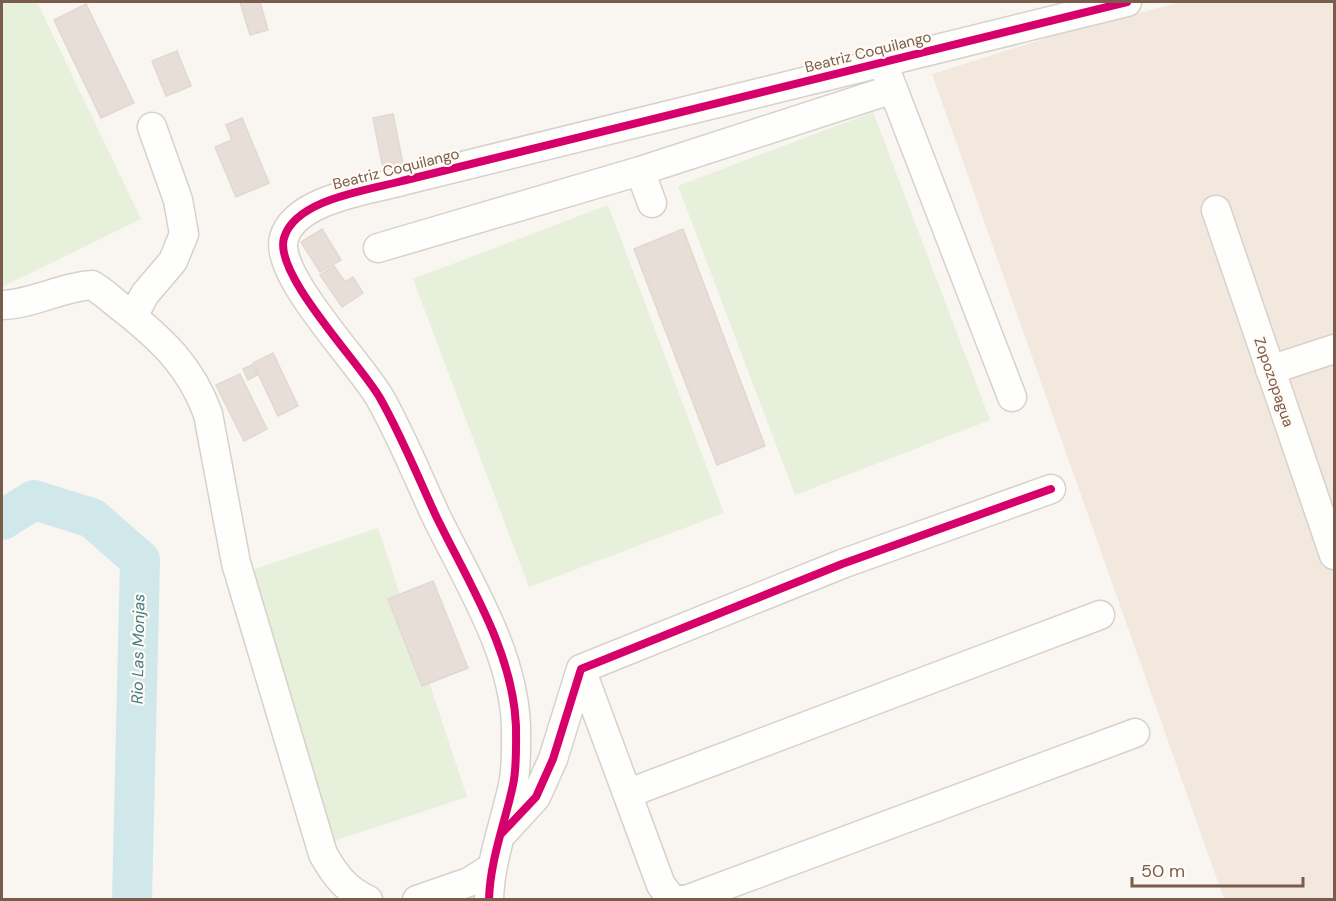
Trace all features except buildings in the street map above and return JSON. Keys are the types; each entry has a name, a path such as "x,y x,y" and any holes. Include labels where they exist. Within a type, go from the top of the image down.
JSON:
{"street":[{"name":"Beatriz Coquilango","path":"489,900 491,868 514,782 516,726 511,680 492,633 379,397 297,284 285,260 284,237 299,215 320,203 888,76 1092,6 1127,2"},
{"path":"378,248 640,171 888,76 1012,397"},
{"path":"133,316 145,294 173,261 184,234 178,200 152,127"},
{"path":"640,171 652,203"},
{"name":"Zopozopagua","path":"1216,210 1335,555"},
{"path":"2,305 30,303 77,286 92,285 157,335 182,363 202,397 208,414 236,563 323,854 337,879 368,900"},
{"path":"1270,370 1335,349"},
{"path":"581,669 842,564 1051,489"},
{"path":"629,793 1100,615"},
{"path":"501,834 536,797 553,759 581,669"},
{"path":"581,669 629,793 661,885 671,898 686,900 1135,733"},
{"path":"417,900 469,882 491,868"}],"shaded area":[{"path":"1182,2 1334,2 1334,899 1224,899 932,74 1066,32"}],"green space":[{"path":"2,2 37,2 141,219 2,287"},
{"path":"873,112 990,420 795,495 678,186"},
{"path":"608,205 724,513 529,587 413,279"},
{"path":"378,528 467,797 334,841 246,572"}],"waterway":[{"name":"Rio Las Monjas","path":"2,520 34,500 92,518 140,560 132,900"}],"cycle path":[{"path":"489,900 495,856 515,771 516,726 507,671 487,618 388,412 370,383 304,295 292,273 284,254 284,238 291,225 302,214 317,205 353,193 1127,2"},
{"path":"501,834 536,797 553,759 581,669 842,564 1051,489"}]}
